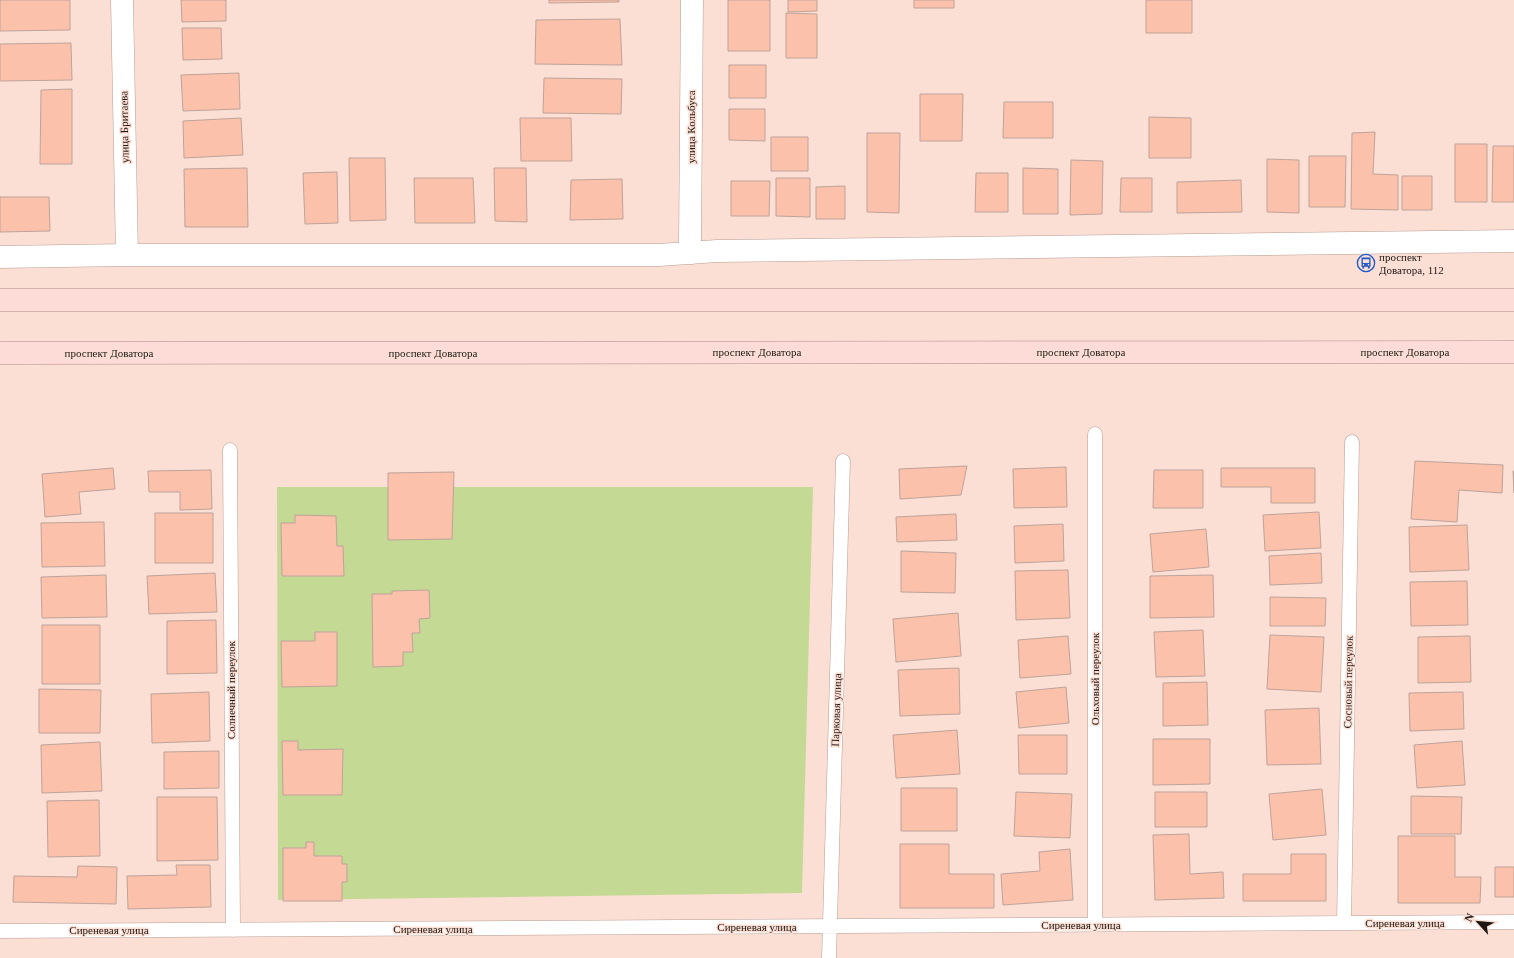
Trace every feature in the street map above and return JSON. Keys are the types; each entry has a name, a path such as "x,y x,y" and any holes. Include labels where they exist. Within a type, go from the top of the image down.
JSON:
{"main road":[{"path":"0,300 1514,300"},
{"name":"проспект Доватора","path":"0,353 1514,352"}],"street":[{"name":"улица Бритаева","path":"122,0 126,255"},
{"name":"улица Кольбуса","path":"692,0 690,243 692,253"},
{"path":"0,256 635,255 717,251 1514,241"}],"lane":[{"name":"Ольховый переулок","path":"1094,924 1095,434"},
{"name":"Сосновый переулок","path":"1344,923 1352,442"},
{"name":"Солнечный переулок","path":"230,450 233,930"},
{"name":"Парковая улица","path":"829,958 843,461"},
{"name":"Сиреневая улица","path":"0,931 1514,922"}],"green space":[{"path":"277,487 813,487 802,893 278,900"}],"building":[{"path":"0,0 70,0 70,30 0,31"},
{"path":"181,0 226,0 226,21 182,22"},
{"path":"549,0 619,0 619,2 549,3"},
{"path":"728,0 770,0 770,51 728,51"},
{"path":"788,0 817,0 817,11 788,12"},
{"path":"914,0 954,0 954,8 914,8"},
{"path":"1146,0 1192,0 1192,33 1146,33"},
{"path":"786,13 817,14 817,58 786,58"},
{"path":"620,19 622,65 535,64 536,20"},
{"path":"182,28 221,28 222,59 183,60"},
{"path":"71,43 72,80 0,81 0,44"},
{"path":"729,65 766,65 766,98 729,98"},
{"path":"239,73 240,109 183,111 181,75"},
{"path":"544,78 622,79 621,114 543,113"},
{"path":"72,89 72,164 40,164 41,90"},
{"path":"920,94 963,94 962,141 920,141"},
{"path":"1004,102 1053,102 1053,138 1003,138"},
{"path":"729,109 765,109 765,141 729,140"},
{"path":"1149,117 1191,118 1191,158 1149,158"},
{"path":"241,118 243,155 184,158 183,121"},
{"path":"520,118 571,118 572,161 521,161"},
{"path":"1375,132 1373,174 1398,175 1398,210 1351,209 1352,133"},
{"path":"867,133 900,133 899,213 867,212"},
{"path":"771,137 808,137 808,171 771,171"},
{"path":"1455,144 1487,144 1487,202 1455,202"},
{"path":"1493,146 1514,146 1514,202 1492,202"},
{"path":"1309,156 1346,156 1345,207 1309,207"},
{"path":"349,158 385,158 386,220 350,221"},
{"path":"1267,159 1299,160 1299,213 1267,212"},
{"path":"1071,160 1103,161 1102,214 1070,215"},
{"path":"247,168 248,227 185,227 184,169"},
{"path":"494,168 526,168 527,222 495,221"},
{"path":"1023,168 1058,169 1058,214 1023,214"},
{"path":"337,172 338,223 305,224 303,173"},
{"path":"976,173 1008,173 1008,212 975,212"},
{"path":"1402,176 1432,176 1432,210 1402,210"},
{"path":"414,178 473,178 475,223 415,223"},
{"path":"776,178 810,178 810,217 776,216"},
{"path":"1121,178 1152,178 1152,212 1120,212"},
{"path":"622,179 623,219 570,220 571,180"},
{"path":"1241,180 1242,212 1177,213 1177,182"},
{"path":"731,181 770,181 769,216 731,216"},
{"path":"845,186 845,219 816,219 816,187"},
{"path":"0,197 49,197 50,231 0,232"},
{"path":"1415,461 1503,465 1502,493 1459,490 1457,522 1411,519"},
{"path":"967,466 961,495 900,499 899,469"},
{"path":"1066,467 1067,507 1014,508 1013,469"},
{"path":"113,468 115,489 79,492 81,514 45,517 42,474"},
{"path":"1221,468 1315,468 1315,503 1271,503 1271,487 1221,487"},
{"path":"211,470 212,509 180,510 180,492 149,492 148,471"},
{"path":"1154,470 1203,470 1203,508 1153,508"},
{"path":"1513,471 1514,471 1514,493"},
{"path":"454,472 452,539 388,540 388,473"},
{"path":"1319,512 1321,548 1265,551 1263,515"},
{"path":"155,513 213,513 213,563 155,563"},
{"path":"956,514 957,540 897,542 896,517"},
{"path":"295,515 336,516 337,546 343,546 344,576 282,576 281,523 295,523"},
{"path":"104,522 105,566 42,567 41,523"},
{"path":"1063,524 1064,561 1015,563 1014,526"},
{"path":"1467,525 1469,570 1410,572 1409,527"},
{"path":"1206,529 1209,567 1153,572 1150,534"},
{"path":"901,551 956,553 955,593 901,592"},
{"path":"1321,553 1322,583 1270,585 1269,556"},
{"path":"1068,570 1070,618 1016,620 1015,571"},
{"path":"215,573 217,612 149,614 147,576"},
{"path":"106,575 107,617 42,618 41,577"},
{"path":"1213,575 1214,617 1150,618 1150,576"},
{"path":"1467,581 1468,625 1411,626 1410,582"},
{"path":"429,590 430,618 419,619 420,633 412,633 413,652 403,652 403,666 373,667 372,594 392,594 392,591"},
{"path":"1270,597 1326,598 1325,626 1270,626"},
{"path":"958,613 961,656 896,662 893,619"},
{"path":"216,620 217,673 167,674 167,621"},
{"path":"42,625 100,625 100,684 42,684"},
{"path":"1203,630 1205,676 1156,677 1154,632"},
{"path":"315,632 337,632 337,686 282,687 281,641 315,641"},
{"path":"1270,635 1324,637 1321,692 1267,689"},
{"path":"1068,636 1071,674 1020,678 1018,640"},
{"path":"1470,636 1471,682 1418,683 1418,637"},
{"path":"959,668 960,714 900,716 898,670"},
{"path":"1207,682 1208,725 1163,726 1163,683"},
{"path":"1066,687 1069,723 1019,728 1016,692"},
{"path":"39,689 101,690 100,733 39,733"},
{"path":"209,692 210,741 152,743 151,694"},
{"path":"1463,692 1464,729 1410,731 1409,693"},
{"path":"1319,708 1321,764 1267,765 1265,710"},
{"path":"957,730 960,774 896,778 893,735"},
{"path":"1018,735 1067,735 1067,774 1019,774"},
{"path":"1153,739 1210,739 1210,784 1153,785"},
{"path":"282,741 298,741 298,750 343,749 342,795 283,795"},
{"path":"1462,741 1465,785 1417,788 1414,745"},
{"path":"100,742 102,791 42,793 41,745"},
{"path":"219,751 219,788 164,789 164,752"},
{"path":"901,788 957,788 957,831 901,831"},
{"path":"1322,789 1326,835 1273,840 1269,794"},
{"path":"1016,792 1072,794 1070,838 1014,836"},
{"path":"1155,792 1207,792 1207,827 1155,827"},
{"path":"1411,796 1462,797 1461,834 1411,834"},
{"path":"157,797 217,797 218,860 157,861"},
{"path":"99,800 100,856 48,857 47,801"},
{"path":"1189,834 1190,874 1223,872 1224,898 1155,900 1153,835"},
{"path":"1398,836 1455,836 1455,877 1481,877 1480,903 1398,903"},
{"path":"306,842 314,842 314,856 342,856 342,864 347,864 347,882 342,882 342,901 283,901 283,848 306,848"},
{"path":"900,844 949,844 949,874 994,874 994,908 900,908"},
{"path":"1070,849 1073,900 1003,905 1001,874 1040,871 1039,852"},
{"path":"1291,854 1326,854 1326,901 1243,901 1243,874 1291,874"},
{"path":"176,865 210,865 211,907 128,909 127,876 177,875"},
{"path":"78,866 117,867 116,904 13,902 14,876 77,877"},
{"path":"1495,867 1514,867 1514,897 1495,897"}],"place":[{"name":"проспект Доватора, 112","path":"1366,263"}]}
